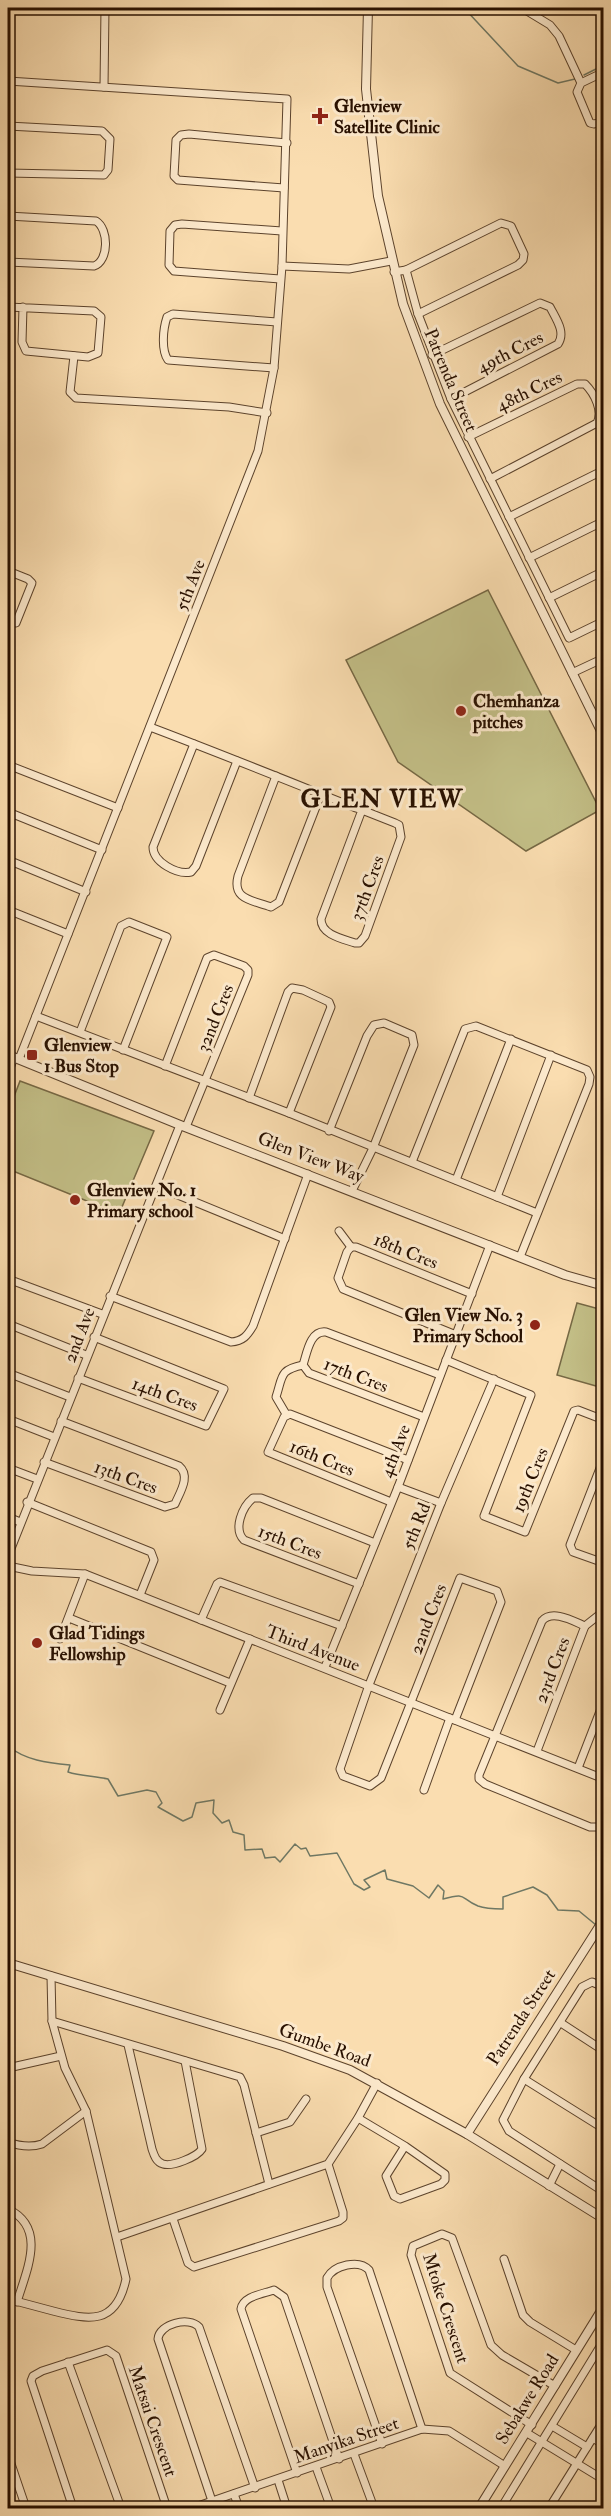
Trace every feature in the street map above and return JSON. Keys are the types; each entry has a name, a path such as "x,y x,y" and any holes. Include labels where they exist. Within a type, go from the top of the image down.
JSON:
{"street":[{"path":"8,81 104,87 105,8"},
{"name":"Patrenda Street","path":"368,8 366,89 378,196 391,261 412,333 440,404 603,737"},
{"path":"522,8 550,25 559,36 582,82"},
{"path":"603,72 582,82 577,92 586,118 594,124 603,122"},
{"name":"5th Ave","path":"8,1074 13,1057 36,1016 86,892 258,452 274,368 282,266 287,99 104,87"},
{"path":"8,126 102,131 110,139 108,171 105,175 8,173"},
{"path":"284,188 178,180 174,176 176,140 181,135 189,134 287,143"},
{"path":"8,216 96,221 102,225 104,240 104,259 101,264 94,266 8,262"},
{"path":"394,272 406,270 501,223 511,226 524,254 524,260 418,315"},
{"path":"280,279 174,271 169,265 170,231 175,225 182,224 282,231"},
{"path":"282,266 349,269 391,261"},
{"path":"406,270 418,315 451,399 569,638 603,621"},
{"name":"49th Cres","path":"432,355 540,303 550,307 560,328 562,337 558,344 451,399"},
{"path":"8,307 23,307 94,311 100,314 98,353 88,357 26,351 22,342 23,307"},
{"path":"274,368 168,360 164,351 165,323 167,317 173,314 278,322"},
{"path":"74,356 70,392 76,398 229,407 267,413"},
{"name":"48th Cres","path":"468,437 577,384 585,384 590,389 600,411 597,423 490,479"},
{"path":"509,517 603,470"},
{"path":"529,558 603,521"},
{"path":"8,571 32,583 16,623 8,620"},
{"path":"549,598 603,571"},
{"path":"572,673 603,658"},
{"path":"150,727 362,810"},
{"path":"194,744 153,847 158,861 184,873 191,872 196,866 237,761"},
{"path":"8,765 118,808"},
{"path":"276,776 238,876 236,887 237,892 242,896 271,907 279,902 321,794"},
{"name":"37th Cres","path":"362,810 394,823 402,831 366,936 359,943 355,943 326,932 321,919 362,810"},
{"path":"8,812 102,850"},
{"path":"8,860 86,892"},
{"path":"8,910 68,934"},
{"path":"80,1032 121,926 129,922 166,937 123,1050"},
{"name":"32nd Cres","path":"165,1066 207,957 214,955 244,966 248,970 248,975 206,1082 183,1126"},
{"path":"249,1098 288,992 292,988 303,990 329,1002 331,1007 289,1113"},
{"path":"36,1016 289,1113 537,1213"},
{"path":"329,1131 374,1025 384,1023 409,1032 414,1044 373,1148 352,1191"},
{"path":"412,1162 465,1029 476,1026 583,1068 590,1077 520,1257"},
{"path":"456,1180 511,1039"},
{"path":"497,1197 551,1055"},
{"name":"Glen View Way","path":"13,1057 565,1275 603,1286"},
{"name":"2nd Ave","path":"8,1556 27,1502 102,1314 183,1126"},
{"path":"110,1296 231,1342 240,1341 247,1336 253,1326 308,1174"},
{"path":"156,1186 285,1239"},
{"path":"339,1231 351,1247"},
{"name":"4th Ave","path":"325,1667 398,1487 490,1245"},
{"name":"18th Cres","path":"456,1335 343,1289 338,1278 347,1252 351,1247 356,1247 472,1294"},
{"path":"8,1279 102,1314"},
{"path":"8,1324 86,1355"},
{"name":"17th Cres","path":"424,1417 309,1373 303,1365 315,1334 320,1331 440,1375"},
{"name":"14th Cres","path":"78,1378 206,1426 224,1389 94,1337"},
{"path":"446,1359 494,1379"},
{"path":"286,1414 276,1397 285,1372 289,1368 303,1365"},
{"path":"8,1373 70,1398"},
{"name":"19th Cres","path":"494,1379 528,1392 531,1398 484,1516 525,1533 573,1413 576,1410 603,1420"},
{"name":"5th Rd","path":"411,1703 377,1783 370,1786 343,1776 340,1769 342,1761 369,1685 441,1503 494,1379"},
{"name":"16th Cres","path":"391,1502 268,1452 286,1414 408,1460"},
{"path":"8,1419 54,1437"},
{"name":"13th Cres","path":"44,1462 165,1507 175,1504 186,1476 179,1466 61,1421"},
{"path":"603,1458 570,1545 573,1552 603,1563"},
{"path":"8,1468 37,1479"},
{"path":"398,1487 441,1503"},
{"name":"15th Cres","path":"359,1584 244,1540 240,1537 238,1527 246,1504 253,1498 261,1498 375,1543"},
{"path":"27,1502 151,1552 154,1560 140,1595"},
{"path":"8,1517 20,1522"},
{"name":"Third Avenue","path":"8,1566 32,1571 85,1574 250,1640 325,1667 603,1779"},
{"path":"60,1639 85,1574"},
{"name":"22nd Cres","path":"411,1703 460,1578 497,1591 501,1602 452,1719"},
{"path":"201,1620 220,1582 342,1626"},
{"path":"585,1626 603,1611"},
{"name":"23rd Cres","path":"494,1736 544,1618 554,1615 585,1626 537,1751"},
{"path":"69,1618 230,1683"},
{"path":"220,1710 250,1640"},
{"path":"578,1768 603,1701"},
{"path":"424,1790 452,1719"},
{"path":"494,1736 479,1774 482,1782 591,1827 598,1827 603,1822"},
{"name":"Patrenda Street","path":"467,2134 603,1919"},
{"name":"Gumbe Road","path":"8,1963 283,2046 340,2066 377,2083 467,2134 603,2219"},
{"path":"8,2299 84,2319 98,2317 106,2313 123,2290 126,2279 86,2111 61,2056 52,2021 51,1976"},
{"path":"603,1987 592,1982 585,1984 524,2079 504,2115 504,2125 509,2131 603,2192"},
{"path":"52,2021 240,2077 269,2184"},
{"path":"561,2023 603,2051"},
{"path":"128,2045 152,2149 156,2160 161,2164 197,2155 202,2149 185,2061"},
{"path":"8,2068 61,2056"},
{"path":"524,2079 603,2129"},
{"path":"117,2237 328,2164 358,2118 377,2083"},
{"path":"256,2133 290,2122 306,2099"},
{"path":"8,2142 18,2146 42,2144 86,2111"},
{"path":"358,2118 405,2146 443,2171 446,2176 441,2184 400,2199 394,2196 386,2176 405,2146"},
{"path":"173,2219 188,2263 194,2267 339,2221 343,2218 343,2212 328,2164"},
{"path":"549,2186 560,2164"},
{"path":"8,2209 21,2217 32,2237 32,2251 17,2302"},
{"name":"Mtoke Crescent","path":"530,2429 450,2373 411,2255 413,2246 442,2234 452,2238 491,2345 502,2355 555,2386"},
{"path":"504,2259 523,2315 530,2322 576,2350"},
{"path":"381,2444 327,2288 327,2278 334,2270 356,2263 366,2266 369,2270 422,2429"},
{"path":"297,2473 242,2309 247,2299 274,2290 284,2296 339,2458"},
{"name":"Sebakwe Road","path":"479,2508 530,2429 603,2306"},
{"path":"212,2501 158,2339 160,2331 164,2328 186,2321 193,2322 199,2327 255,2487"},
{"path":"501,2508 603,2340"},
{"name":"Matsai Crescent","path":"73,2508 31,2381 37,2373 104,2350 114,2353 167,2508"},
{"path":"68,2362 121,2508"},
{"path":"549,2508 603,2420"},
{"path":"552,2426 587,2447"},
{"name":"Manyika Street","path":"192,2508 422,2429 449,2431 505,2466"},
{"path":"530,2429 542,2442 603,2480"},
{"path":"593,2438 603,2445"},
{"path":"354,2454 374,2508"},
{"path":"8,2455 26,2508"},
{"path":"316,2467 331,2508"},
{"path":"278,2480 287,2508"},
{"path":"234,2494 239,2508"}],"shaded area":[{"name":"Chemhanza pitches","path":"488,590 600,810 526,851 398,762 346,660"},
{"path":"20,1081 154,1131 119,1214 8,1169 8,1112"},
{"path":"577,1303 603,1310 603,1388 557,1375"}],"waterway":[{"path":"464,8 518,66 558,83 575,79"},
{"path":"584,75 604,65"},
{"path":"8,1746 29,1758 70,1765 68,1772 108,1779 118,1796 147,1790 156,1792 162,1803 158,1807 183,1821 192,1817 196,1803 214,1800 213,1813 222,1823 229,1820 233,1832 244,1835 245,1850 262,1849 265,1858 275,1857 280,1862 295,1844 301,1849 306,1848 310,1856 337,1853 354,1884 364,1890 370,1887 364,1880 385,1870 387,1879 413,1886 429,1898 438,1885 444,1891 443,1899 460,1896 481,1907 503,1909 503,1897 533,1887 547,1895 558,1910 579,1911 596,1925"}],"place":[{"name":"Glenview Satellite Clinic","path":"320,116"},
{"name":"Chemhanza pitches","path":"461,711"},
{"name":"Glenview 1 Bus Stop","path":"32,1055"},
{"name":"Glenview No. 1 Primary school","path":"75,1200"},
{"name":"Glen View No. 3 Primary School","path":"535,1325"},
{"name":"Glad Tidings Fellowship","path":"37,1643"}],"district":[{"name":"GLEN VIEW","path":"382,799"}]}
